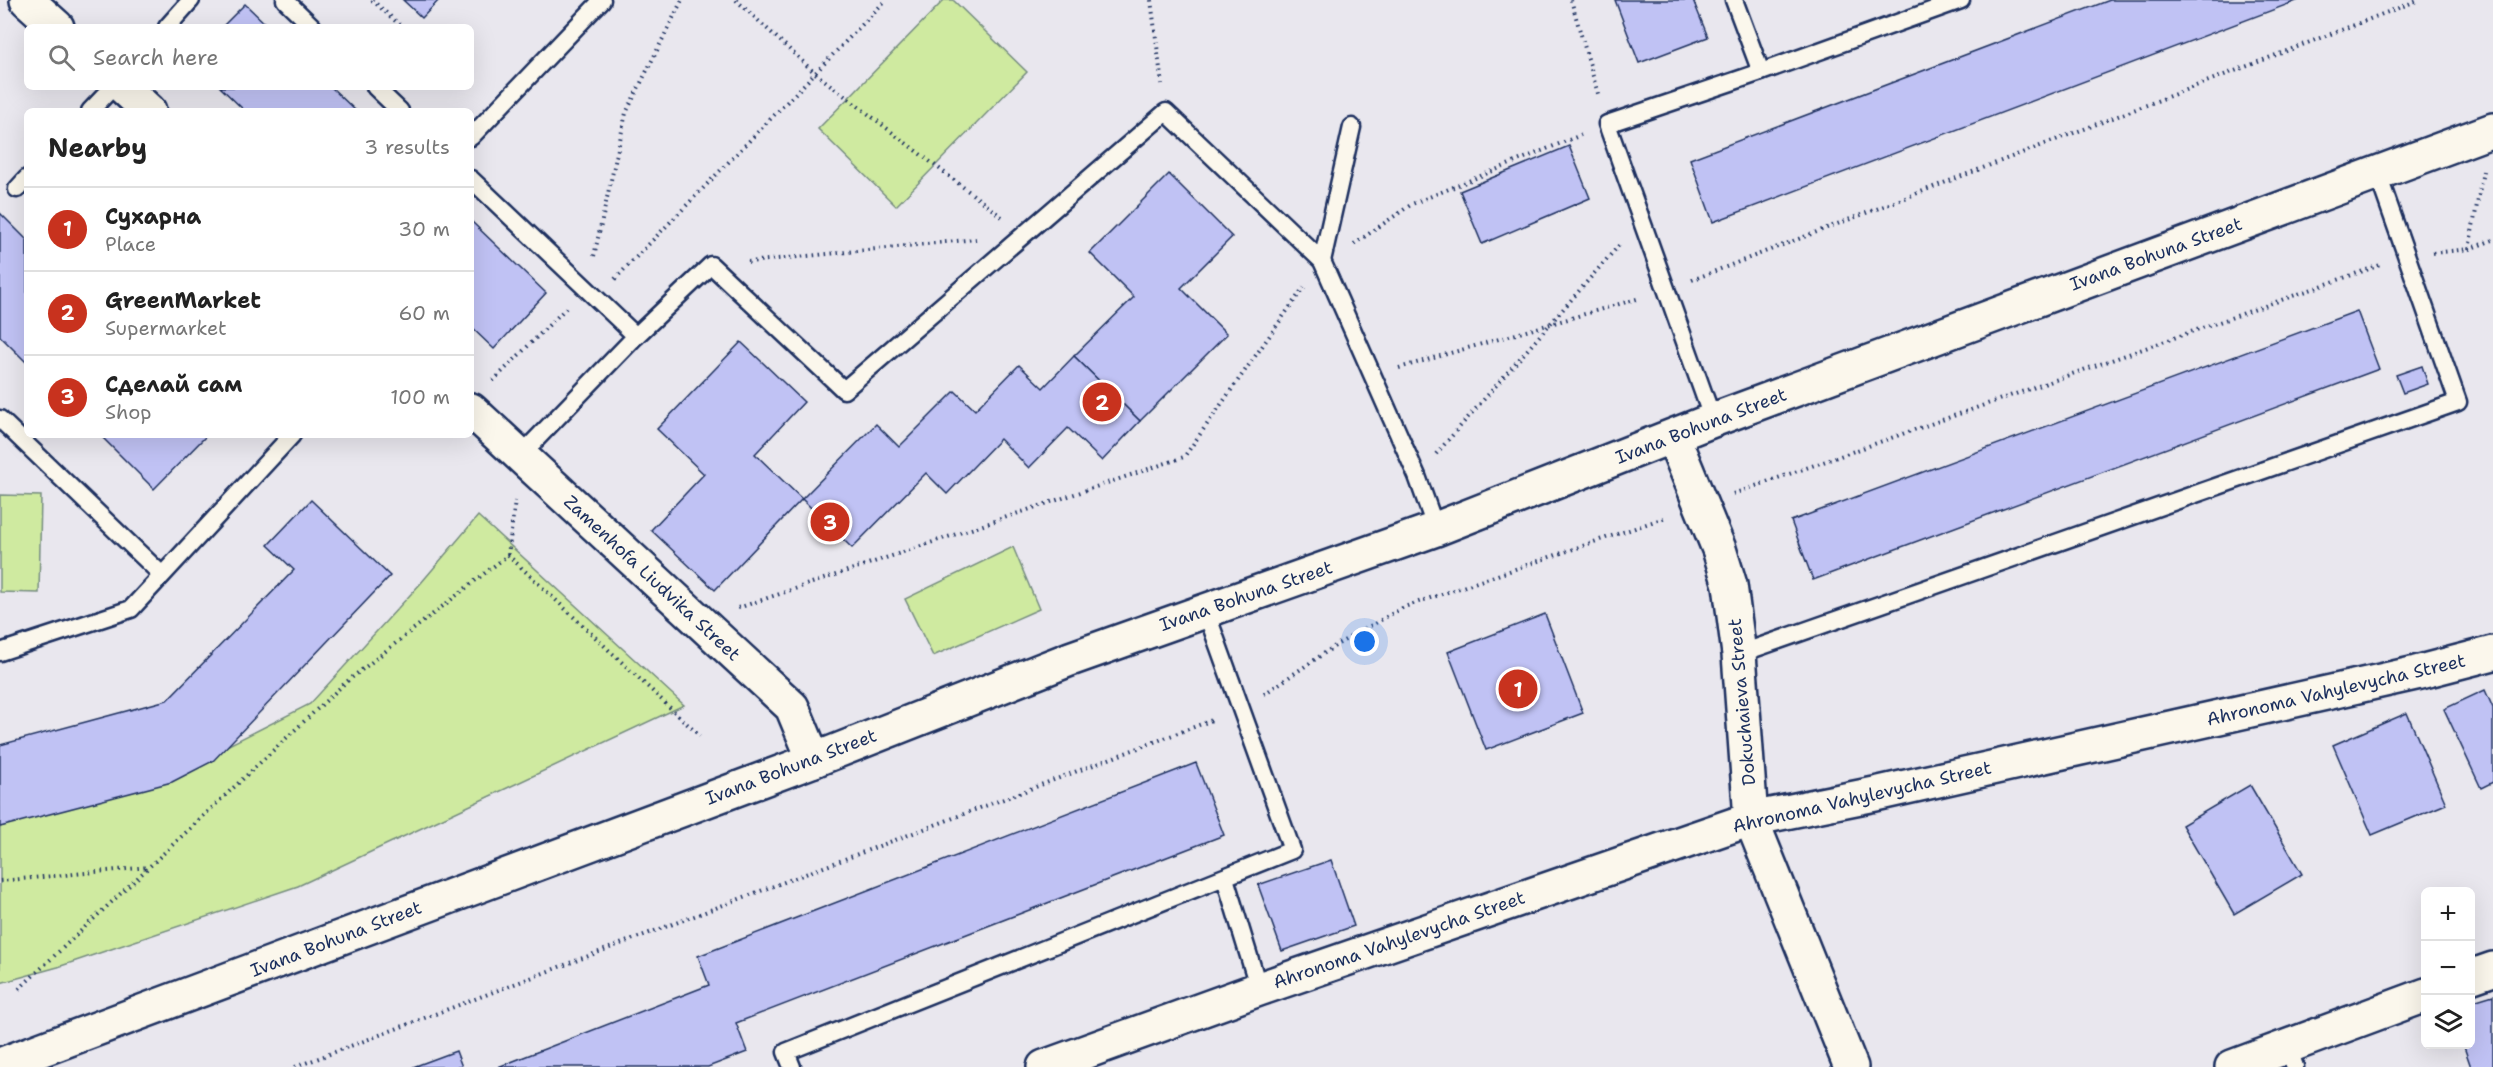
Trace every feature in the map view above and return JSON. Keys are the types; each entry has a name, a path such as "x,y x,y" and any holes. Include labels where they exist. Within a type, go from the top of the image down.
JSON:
{"street":[{"path":"27,0 54,24"},
{"path":"126,90 145,108"},
{"name":"Ivana Bohuna Street","path":"0,1065 813,760 1070,659 1205,609 1436,529 1713,420 2493,130"},
{"name":"Zamenhofa Liudvika Street","path":"474,413 792,707 813,760"},
{"name":"Dokuchaieva Street","path":"1673,437 1719,549 1730,585 1739,654 1751,819 1851,1067"},
{"name":"Ahronoma Vahylevycha Street","path":"1044,1067 1259,989 1751,819 1944,778 2493,653"},
{"path":"2475,975 2493,969"},
{"path":"2232,1067 2292,1057 2424,995"}],"lane":[{"path":"170,24 191,0"},
{"path":"285,0 310,24"},
{"path":"474,134 602,0"},
{"path":"1734,0 1761,72"},
{"path":"1713,420 1607,124 1761,72 1961,0"},
{"path":"93,108 110,90"},
{"path":"378,90 397,108"},
{"path":"520,456 636,336 711,265 844,390 1166,112 1322,261 1417,476 1436,529"},
{"path":"1322,261 1352,127"},
{"path":"1739,654 2458,402 2377,172"},
{"path":"474,182 636,336"},
{"path":"0,419 162,575"},
{"path":"0,652 131,609 289,438"},
{"path":"792,1067 786,1052 1292,850 1205,609"},
{"path":"1225,878 1259,989"}],"path":[{"path":"372,0 399,24"},
{"path":"591,294 626,113 682,0"},
{"path":"736,0 815,73 1024,234"},
{"path":"491,382 591,294 886,0"},
{"path":"1151,0 1166,112"},
{"path":"731,610 1184,458 1322,261 1359,242 1412,204 1607,124 1571,0"},
{"path":"1372,375 1666,290 2419,0"},
{"path":"2469,249 2483,170"},
{"path":"1417,476 1641,219"},
{"path":"711,265 1024,234"},
{"path":"295,1067 1241,709 1338,645 1404,607 1701,506 2405,256 2469,249 2493,240"},
{"path":"19,989 345,683 508,555 520,456"},
{"path":"508,555 700,736"},
{"path":"0,881 150,867"}],"green space":[{"path":"944,0 953,0 1027,72 896,206 818,129"},
{"path":"0,495 41,496 39,593 0,592"},
{"path":"478,516 684,705 298,886 58,967 0,983 0,827 205,757 310,704 421,583"},
{"path":"1013,547 1039,609 933,656 905,599"}],"building":[{"path":"403,0 439,0 422,18"},
{"path":"1615,0 1693,0 1708,37 1639,63"},
{"path":"2110,0 2299,0 1713,222 1690,159"},
{"path":"245,4 266,24 225,24"},
{"path":"223,90 334,90 353,108 242,108"},
{"path":"1569,146 1590,198 1482,244 1460,191"},
{"path":"1169,174 1232,237 1181,288 1227,334 1140,421 1074,356 1134,297 1090,253"},
{"path":"0,213 24,237 24,360 0,336"},
{"path":"474,224 546,293 494,349 474,330"},
{"path":"2357,311 2379,369 1813,580 1791,521"},
{"path":"741,342 804,402 755,454 802,499 715,590 651,530 704,474 657,429"},
{"path":"1074,356 1140,421 1102,461 1068,428 1029,468 1000,439 947,494 926,473 852,548 802,499 876,424 899,447 955,391 975,410 1019,365 1043,388"},
{"path":"2422,366 2428,384 2403,393 2396,375"},
{"path":"103,438 204,438 154,489"},
{"path":"311,500 390,576 213,761 172,782 0,827 0,745 167,700 294,570 268,545"},
{"path":"1545,614 1583,713 1486,750 1448,652"},
{"path":"2485,690 2493,708 2493,782 2481,788 2444,709"},
{"path":"2407,713 2446,804 2372,835 2333,745"},
{"path":"1196,763 1224,835 736,1023 747,1052 708,1067 498,1067 709,985 698,956"},
{"path":"2250,785 2302,874 2234,914 2182,825"},
{"path":"1331,860 1354,926 1282,951 1258,885"},
{"path":"2493,995 2493,1067 2471,1067 2465,1049 2475,1049 2475,1000"},
{"path":"456,1051 462,1067 413,1067"}],"place":[{"name":"GreenMarket","path":"1102,402"},
{"name":"Сделай сам","path":"830,522"},
{"name":"Сухарна","path":"1518,689"}]}
